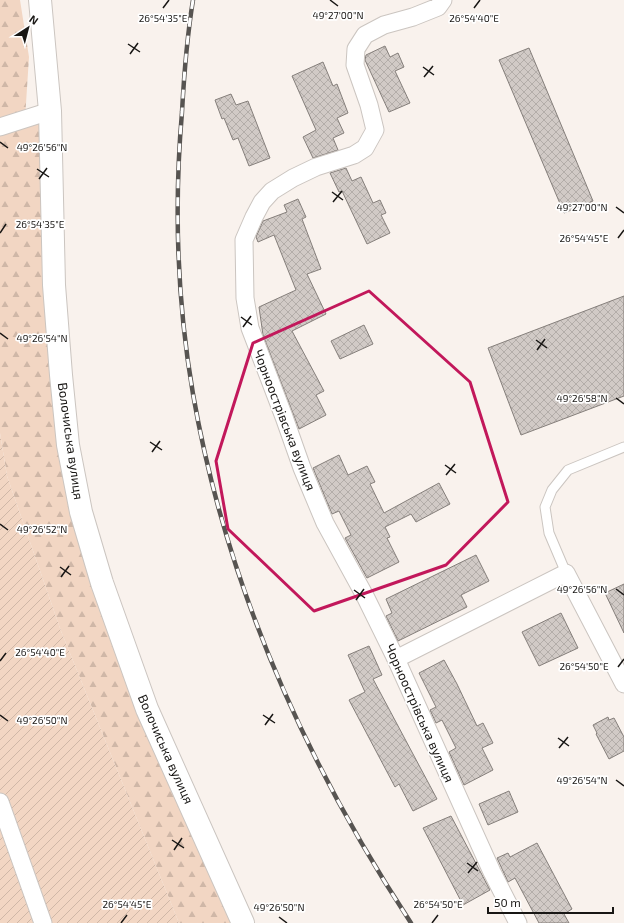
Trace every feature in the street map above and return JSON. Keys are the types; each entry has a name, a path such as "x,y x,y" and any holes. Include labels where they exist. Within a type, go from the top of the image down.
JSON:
{"main road":[{"name":"Волочиська вулиця","path":"40,0 50,111 54,285 68,445 81,512 102,583 147,710 243,923"}],"street":[{"name":"Чорноострівська вулиця","path":"443,0 438,7 413,17 384,25 364,35 356,49 355,64 369,105 375,130 365,148 354,155 316,167 293,178 272,191 262,202 244,240 245,298 250,328 302,468 325,523 366,596 492,872 518,923"},
{"path":"0,126 50,111"},
{"path":"396,659 566,573 624,684"},
{"path":"0,802 43,923"}],"lane":[{"path":"566,573 549,533 546,507 552,490 568,470 624,447"}],"highlighted area":[{"path":"369,291 470,382 508,502 446,565 314,611 228,529 216,461 253,343"}],"green space":[{"path":"0,0 20,0 29,57 25,119 50,111 81,512 243,923 179,923 61,631 7,476 0,433"},
{"path":"0,433 7,476 61,631 179,923 0,923"}],"building":[{"path":"385,46 390,57 398,53 404,67 395,71 410,103 389,112 365,60 366,55"},
{"path":"529,48 593,201 564,213 499,60"},
{"path":"323,62 333,86 337,84 348,113 337,118 344,133 333,138 338,150 313,158 303,137 316,130 292,76"},
{"path":"231,94 236,105 248,101 270,158 249,166 238,138 233,140 224,118 222,119 215,100"},
{"path":"346,168 352,181 361,177 373,203 380,200 386,213 381,215 390,233 367,244 342,191 339,192 330,173"},
{"path":"298,199 306,217 302,219 321,269 307,274 326,314 292,331 324,391 316,395 326,415 299,429 263,335 259,307 296,290 274,235 258,242 256,237 263,221 287,212 284,205"},
{"path":"624,296 624,396 521,435 488,348"},
{"path":"364,325 373,344 340,359 331,341"},
{"path":"339,455 348,475 367,466 375,482 370,484 384,513 439,483 450,504 416,522 411,514 385,527 390,537 387,538 399,562 367,578 345,538 351,535 339,511 332,514 313,468"},
{"path":"476,555 489,581 461,595 467,607 398,641 386,616 392,613 386,599"},
{"path":"624,584 624,633 605,593"},
{"path":"561,613 578,648 539,666 522,632"},
{"path":"369,646 382,675 373,679 437,799 413,811 399,784 395,787 349,700 365,692 348,655"},
{"path":"444,660 477,726 483,723 493,743 482,748 493,770 464,785 449,752 456,748 442,720 436,723 430,710 436,707 419,673"},
{"path":"608,717 609,720 614,718 624,737 624,751 609,759 593,725"},
{"path":"509,791 518,812 488,825 479,804"},
{"path":"451,816 490,890 463,905 423,828"},
{"path":"537,843 572,909 564,914 569,923 539,923 515,878 508,882 497,858 508,853 510,857"}],"railway":[{"path":"193,0 186,56 180,147 178,182 178,253 183,324 193,394 208,465 226,534 249,603 275,670 337,800 411,923"}]}
